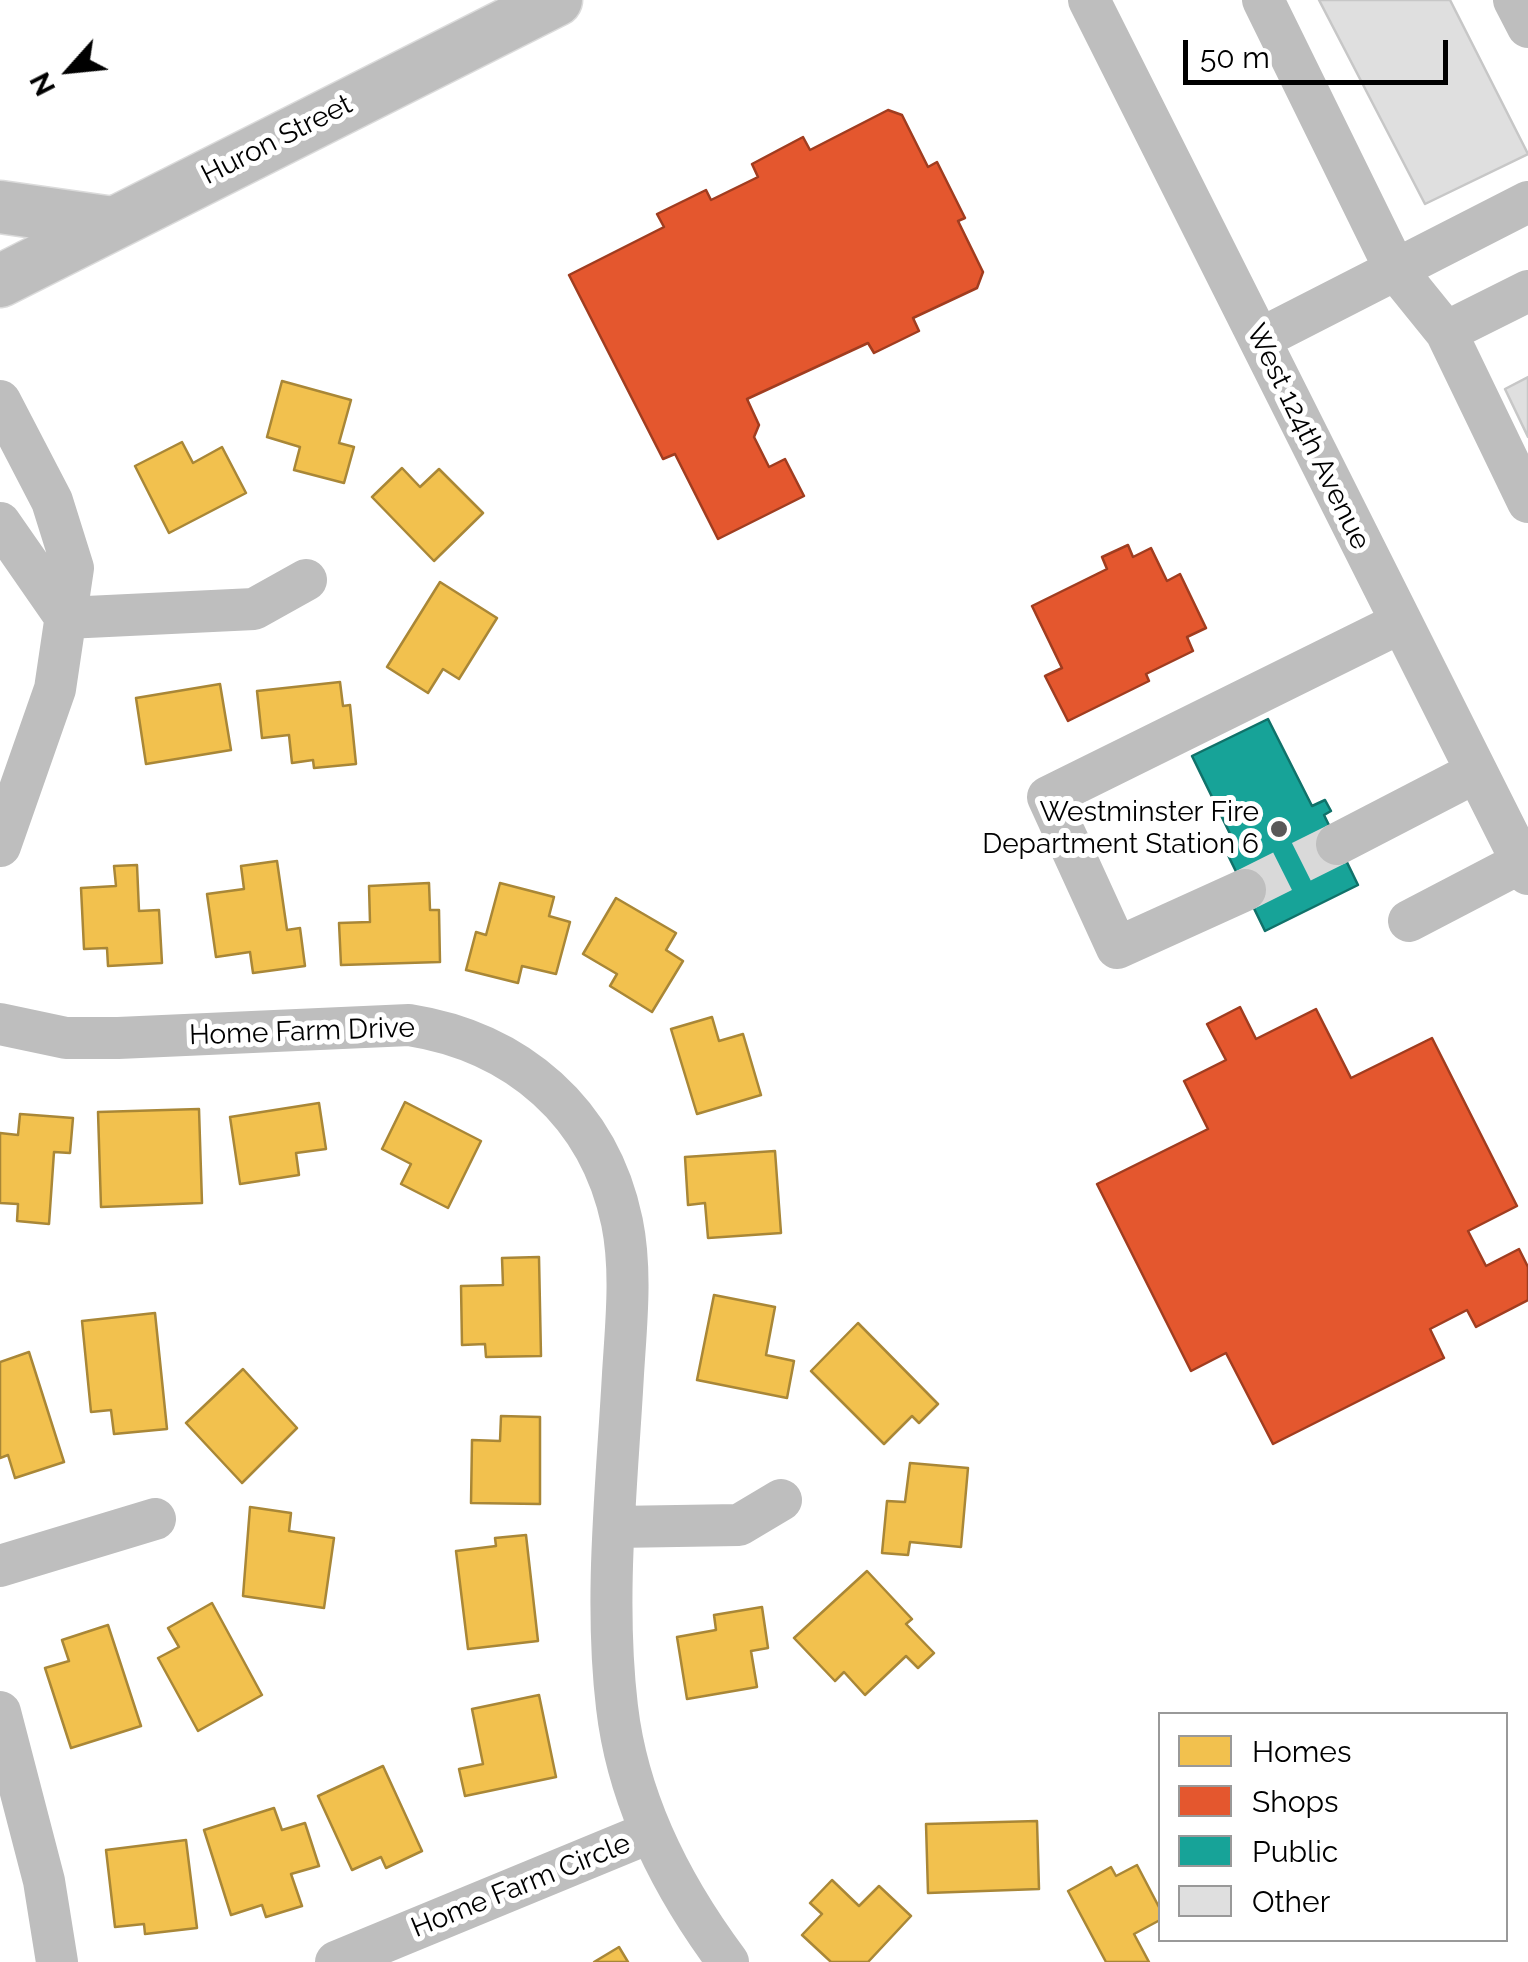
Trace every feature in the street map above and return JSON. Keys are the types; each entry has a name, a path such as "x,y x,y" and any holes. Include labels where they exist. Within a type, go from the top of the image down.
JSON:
{"main road":[{"name":"Huron Street","path":"0,282 556,0"},
{"path":"0,207 113,223"}],"street":[{"name":"West 124th Avenue","path":"1089,0 1525,868"},
{"path":"1263,0 1395,268 1446,332 1528,502"},
{"path":"1514,0 1528,27"},
{"path":"1260,339 1528,202"},
{"path":"1446,332 1528,291"},
{"path":"0,401 60,522 74,568 47,717 0,846"},
{"path":"0,523 66,618"},
{"path":"66,618 254,609 306,580"},
{"path":"1245,890 1118,948 1048,797 1400,624"},
{"path":"1338,844 1476,772"},
{"path":"1409,921 1525,868"},
{"name":"Home Farm Drive","path":"0,1024 33,1034 101,1038 409,1024 452,1032 528,1070 568,1112 603,1165 623,1226 626,1325 615,1527 616,1702 621,1738 651,1832 678,1887 728,1962"},
{"path":"615,1527 739,1525 781,1500"},
{"path":"0,1566 155,1519"},
{"path":"0,1712 44,1882 56,1962"},
{"name":"Home Farm Circle","path":"336,1962 651,1832"}],"building: Homes":[{"path":"282,381 351,400 339,443 354,447 344,483 294,470 300,447 267,437"},
{"path":"182,442 193,463 222,447 246,493 169,533 135,466"},
{"path":"402,468 420,487 439,469 483,513 434,561 372,497"},
{"path":"440,582 497,618 459,679 443,669 428,693 387,667"},
{"path":"340,682 343,706 350,705 356,764 314,768 313,760 292,763 289,735 262,738 257,691"},
{"path":"220,684 231,750 146,764 136,698"},
{"path":"277,861 287,930 300,928 305,966 253,973 250,952 216,957 207,894 244,889 241,866"},
{"path":"137,865 139,911 159,910 162,963 108,966 107,948 84,949 81,888 116,886 114,866"},
{"path":"429,883 430,910 439,910 440,962 341,965 339,923 370,922 369,886"},
{"path":"500,883 554,897 549,916 570,922 556,974 522,966 518,983 466,970 476,932 486,935"},
{"path":"616,898 676,933 666,950 683,961 652,1012 610,986 617,974 583,954"},
{"path":"712,1017 719,1041 743,1034 761,1095 697,1114 671,1029"},
{"path":"405,1102 481,1141 448,1208 401,1184 411,1164 382,1149"},
{"path":"319,1103 326,1149 296,1153 299,1175 240,1184 230,1117"},
{"path":"199,1109 202,1203 101,1207 98,1112"},
{"path":"20,1114 73,1118 70,1153 54,1152 49,1224 17,1221 18,1204 0,1203 0,1133 18,1135"},
{"path":"775,1151 781,1233 708,1238 705,1203 688,1205 685,1157"},
{"path":"539,1257 541,1356 486,1357 485,1344 462,1345 461,1286 503,1285 502,1258"},
{"path":"714,1295 775,1307 766,1355 794,1361 787,1398 697,1380"},
{"path":"155,1313 167,1429 114,1434 111,1410 91,1412 82,1321"},
{"path":"858,1323 938,1404 919,1423 912,1416 884,1444 811,1371"},
{"path":"29,1352 64,1462 15,1478 8,1455 0,1458 0,1362"},
{"path":"243,1369 297,1428 242,1483 186,1423"},
{"path":"501,1416 540,1417 540,1504 471,1503 472,1440 500,1441"},
{"path":"910,1463 968,1468 961,1547 910,1542 908,1555 882,1553 887,1501 905,1502"},
{"path":"250,1507 291,1513 289,1531 334,1538 324,1608 243,1596"},
{"path":"526,1535 538,1641 468,1649 456,1551 496,1546 495,1538"},
{"path":"867,1571 912,1619 906,1624 934,1653 918,1668 906,1656 865,1695 844,1672 835,1681 794,1638"},
{"path":"212,1603 262,1695 198,1731 158,1658 179,1647 168,1628"},
{"path":"762,1607 768,1648 751,1651 757,1687 687,1699 677,1637 716,1630 714,1615"},
{"path":"108,1625 141,1726 71,1748 45,1668 69,1661 62,1640"},
{"path":"539,1695 556,1777 465,1796 459,1769 483,1764 472,1709"},
{"path":"383,1766 422,1851 386,1868 381,1857 352,1870 318,1796"},
{"path":"274,1808 282,1830 305,1823 319,1866 291,1874 302,1906 266,1917 262,1905 231,1915 204,1830"},
{"path":"1037,1821 1039,1889 928,1893 926,1824"},
{"path":"186,1840 197,1928 145,1934 144,1924 115,1927 106,1850"},
{"path":"1137,1865 1158,1905 1158,1921 1134,1934 1149,1962 1106,1962 1068,1891 1111,1867 1116,1876"},
{"path":"832,1880 859,1906 879,1886 911,1916 868,1962 831,1962 802,1935 822,1914 810,1903"},
{"path":"619,1947 628,1962 594,1962"}],"building: Shops":[{"path":"888,110 902,115 928,167 937,162 965,218 958,221 983,272 977,288 913,318 919,331 874,353 868,343 747,399 759,425 754,437 769,467 785,459 804,496 718,539 675,454 663,459 569,275 664,227 657,214 706,190 711,200 758,177 752,164 803,137 810,150"},
{"path":"1128,545 1133,557 1151,548 1167,581 1180,574 1206,628 1187,637 1193,651 1146,674 1149,681 1068,721 1045,676 1062,668 1032,606 1107,569 1102,557"},
{"path":"1240,1007 1256,1039 1316,1009 1351,1078 1432,1038 1517,1206 1468,1231 1486,1266 1519,1249 1528,1267 1528,1300 1476,1327 1467,1310 1430,1329 1444,1358 1273,1444 1226,1353 1191,1371 1097,1184 1208,1129 1184,1081 1226,1060 1207,1024"}],"building: Public":[{"name":"Westminster Fire Department Station 6","path":"1268,719 1312,806 1325,800 1331,811 1324,815 1358,885 1265,931 1225,849 1235,844 1192,756"}],"building: Other":[{"path":"1319,0 1450,0 1528,154 1425,204"},
{"path":"1528,377 1528,437 1505,389"}],"tunnel":[{"path":"1245,890 1337,844"}],"place":[{"name":"Westminster Fire Department Station 6","path":"1279,829"}]}
